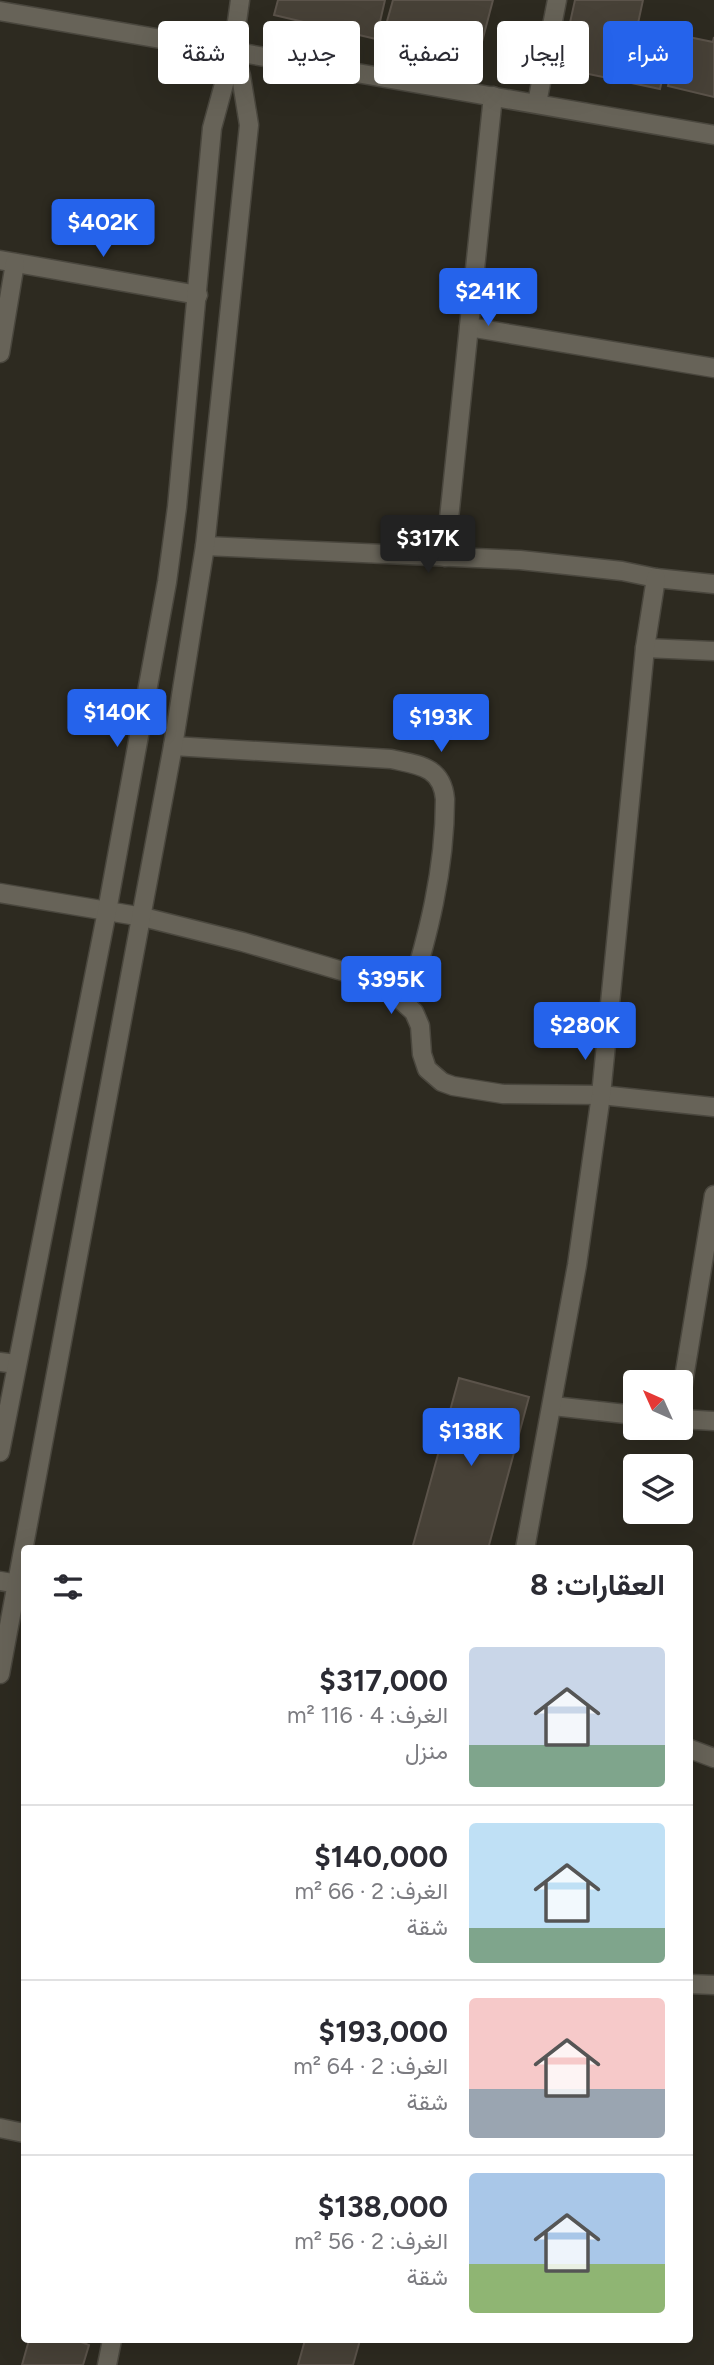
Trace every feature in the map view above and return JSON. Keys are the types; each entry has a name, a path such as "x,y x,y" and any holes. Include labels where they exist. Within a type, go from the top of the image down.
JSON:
{"street":[{"path":"237,21 240,0"},
{"path":"537,103 557,0"},
{"path":"0,11 158,38"},
{"path":"249,54 714,135"},
{"path":"0,1452 8,1363 107,911 167,582 177,507 212,128 222,84"},
{"path":"0,1674 13,1583 142,917 205,545 249,125 242,84"},
{"path":"446,557 493,96"},
{"path":"0,353 8,262 198,295"},
{"path":"469,327 714,368"},
{"path":"205,545 533,562 714,584"},
{"path":"527,1545 577,1265 601,1095 645,648 656,578"},
{"path":"645,648 714,651"},
{"path":"173,746 391,759 424,766 433,772 444,787 445,799 441,870 424,948 407,1004"},
{"path":"0,892 142,917 355,974 384,987 414,1012 420,1026 422,1054 427,1069 442,1082 473,1091 503,1094 601,1095 714,1107"},
{"path":"685,1370 714,1195"},
{"path":"553,1406 623,1414"},
{"path":"693,1420 714,1421"},
{"path":"693,1750 714,1758"},
{"path":"693,1984 714,1985"},
{"path":"0,2128 21,2132"},
{"path":"107,2365 111,2343"}],"building":[{"path":"278,0 385,0 380,21 374,21 374,39 360,35 360,21 300,21 274,15"},
{"path":"393,0 493,0 483,38 483,21 387,21"},
{"path":"575,0 643,0 638,21 603,21 603,77 589,74 589,21 570,21"},
{"path":"714,37 714,97 668,86 693,84 693,38 713,42"},
{"path":"636,84 661,84 660,89"},
{"path":"459,1378 529,1397 489,1545 413,1545"},
{"path":"28,2343 89,2345 83,2365 22,2365"},
{"path":"304,2343 359,2343 353,2365 298,2365"}]}
